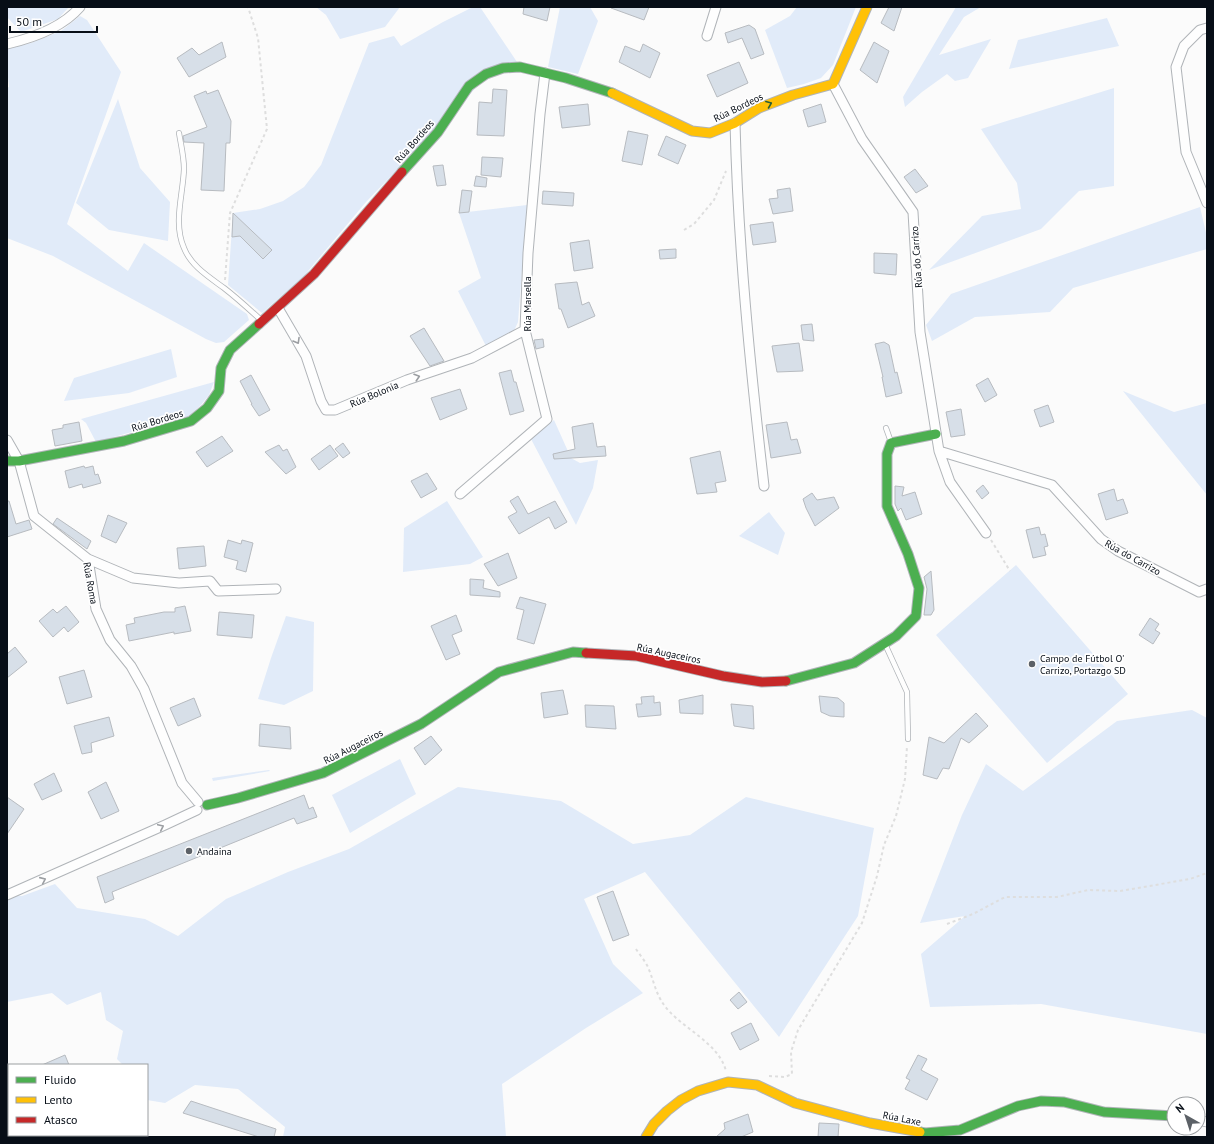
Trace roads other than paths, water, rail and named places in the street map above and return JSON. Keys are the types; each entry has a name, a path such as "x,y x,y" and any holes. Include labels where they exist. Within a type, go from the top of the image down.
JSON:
{"street":[{"path":"7,44 17,42 58,26 80,7"},
{"path":"707,36 716,7"},
{"path":"833,84 867,7"},
{"path":"1204,29 1184,46 1176,67 1186,152 1207,203"},
{"name":"Rúa Bordeos","path":"7,461 18,461 124,441 191,421 207,408 218,391 221,368 230,350 314,274 388,187 438,132 469,86 486,74 503,68 520,67 566,78 618,95 692,132 710,133 735,123 759,108 793,94 833,84"},
{"name":"Rúa Marsella","path":"460,494 546,420 525,330 528,252 545,73"},
{"name":"Rúa do Carrizo","path":"833,84 862,139 913,212 920,332 939,452 950,482 986,532"},
{"path":"735,123 742,269 751,374 764,486"},
{"name":"Rúa Bolonia","path":"278,308 306,356 321,401 326,410 335,410 407,380 472,358 525,330"},
{"path":"891,443 936,434"},
{"name":"Rúa Roma","path":"7,440 18,461 34,516 88,559 96,609 110,640 131,666 144,689 182,783 201,806"},
{"name":"Rúa Augaceiros","path":"201,806 238,798 323,773 421,724 499,672 573,652 637,656 723,676 762,682 789,682 854,663 896,636 916,616 919,588 908,554 888,506 887,454 891,443"},
{"name":"Rúa do Carrizo","path":"939,452 1052,485 1101,539 1118,551 1199,592 1207,590"},
{"path":"88,559 133,578 179,583 210,581 218,592 276,589"},
{"path":"7,895 165,825 201,806"},
{"name":"Rúa Laxe","path":"646,1137 654,1124 681,1100 698,1091 728,1082 757,1085 795,1103 870,1123 925,1134 960,1130 1018,1106 1042,1101 1064,1102 1104,1112 1166,1116"}],"lane":[{"path":"179,133 184,168 180,203 180,231 184,248 191,260 202,273 263,321"},
{"path":"886,428 891,443"},
{"path":"885,643 907,692 908,739"}],"place":[{"name":"Campo de Fútbol O' Carrizo, Portazgo SD","path":"1032,664"},
{"name":"Andaina","path":"189,851"}]}
